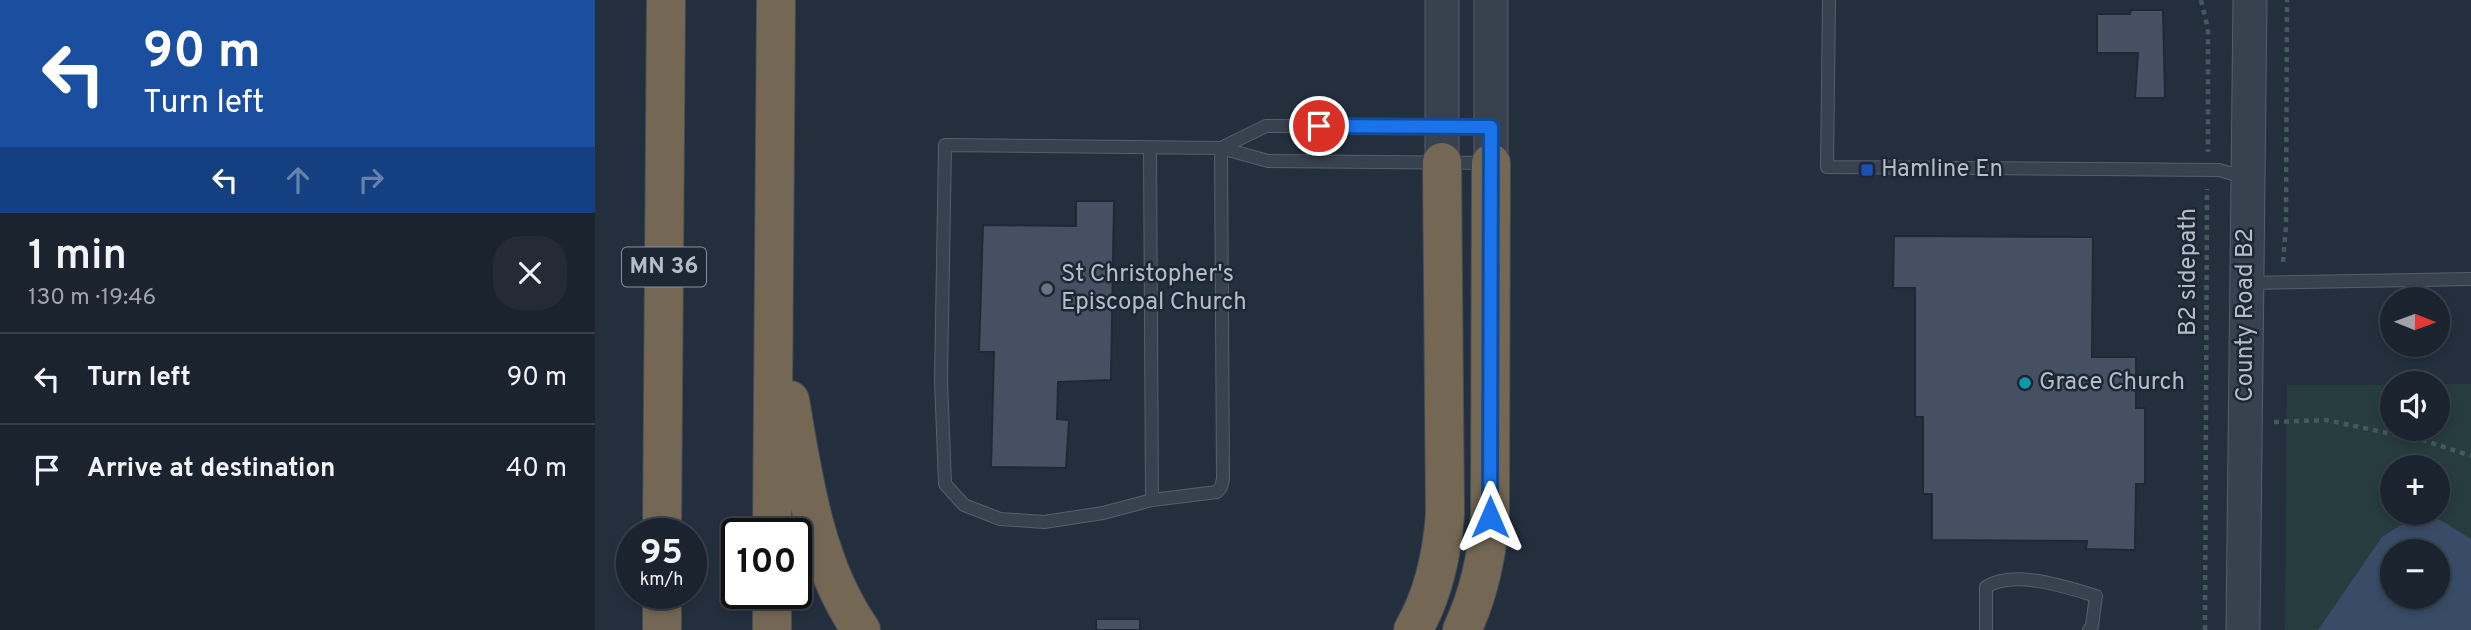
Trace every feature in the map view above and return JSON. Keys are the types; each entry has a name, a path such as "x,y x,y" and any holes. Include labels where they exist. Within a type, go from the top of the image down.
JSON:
{"highway":[{"name":"MN 36","path":"662,518 666,0"},
{"path":"772,518 776,0"},
{"path":"1413,630 1432,589 1442,549 1445,514 1442,144"},
{"path":"1462,630 1478,589 1487,548 1490,517 1491,145"},
{"path":"773,242 786,374 808,494 833,578 851,616 861,630"},
{"path":"662,609 662,630"},
{"path":"772,609 772,630"}],"street":[{"path":"1442,0 1442,144"},
{"path":"1491,0 1491,145"},
{"name":"County Road B2","path":"2243,630 2250,0"}],"lane":[{"path":"1829,0 1827,167 2220,170 2247,178"},
{"path":"1221,148 1266,126 1442,144 1491,145"},
{"path":"1221,148 1223,479 1217,492 1151,500 1103,513 1044,522 1000,519 964,505 945,484 941,381 945,145 1221,148 1268,160 1442,144 1491,145"},
{"path":"1150,147 1151,500"},
{"path":"2246,283 2471,279"},
{"path":"1986,630 1986,587 1995,581 2040,580 2096,596 2092,626 2089,630"}],"path":[{"name":"B2 sidepath","path":"2201,0 2208,29 2205,630"},
{"path":"2272,422 2326,420 2426,441 2471,456"}],"green space":[{"path":"2450,384 2471,384 2471,630 2285,630 2287,385 2380,385 2380,441 2450,441"}],"water":[{"path":"2401,525 2448,525 2471,539 2471,630 2318,630 2380,540 2380,609 2450,609 2450,539 2381,539"}],"building":[{"path":"2131,10 2163,10 2165,98 2135,98 2138,53 2097,53 2097,14 2130,14"},
{"name":"St Christopher's Episcopal Church","path":"1076,201 1114,201 1111,380 1058,382 1057,419 1069,420 1066,468 991,467 994,352 979,352 983,225 1076,226"},
{"name":"Grace Church","path":"1894,236 2093,237 2092,357 2136,357 2136,408 2145,408 2145,484 2136,484 2135,550 2086,549 2087,541 1932,540 1932,494 1923,494 1923,417 1915,417 1915,288 1893,288"},
{"path":"1096,619 1140,619 1140,630 1096,630"}],"place":[{"name":"Hamline En","path":"1867,170"},
{"name":"St Christopher's Episcopal Church","path":"1047,289"},
{"name":"Grace Church","path":"2025,383"}],"route":[{"path":"1319,126 1491,127 1490,517"}]}
